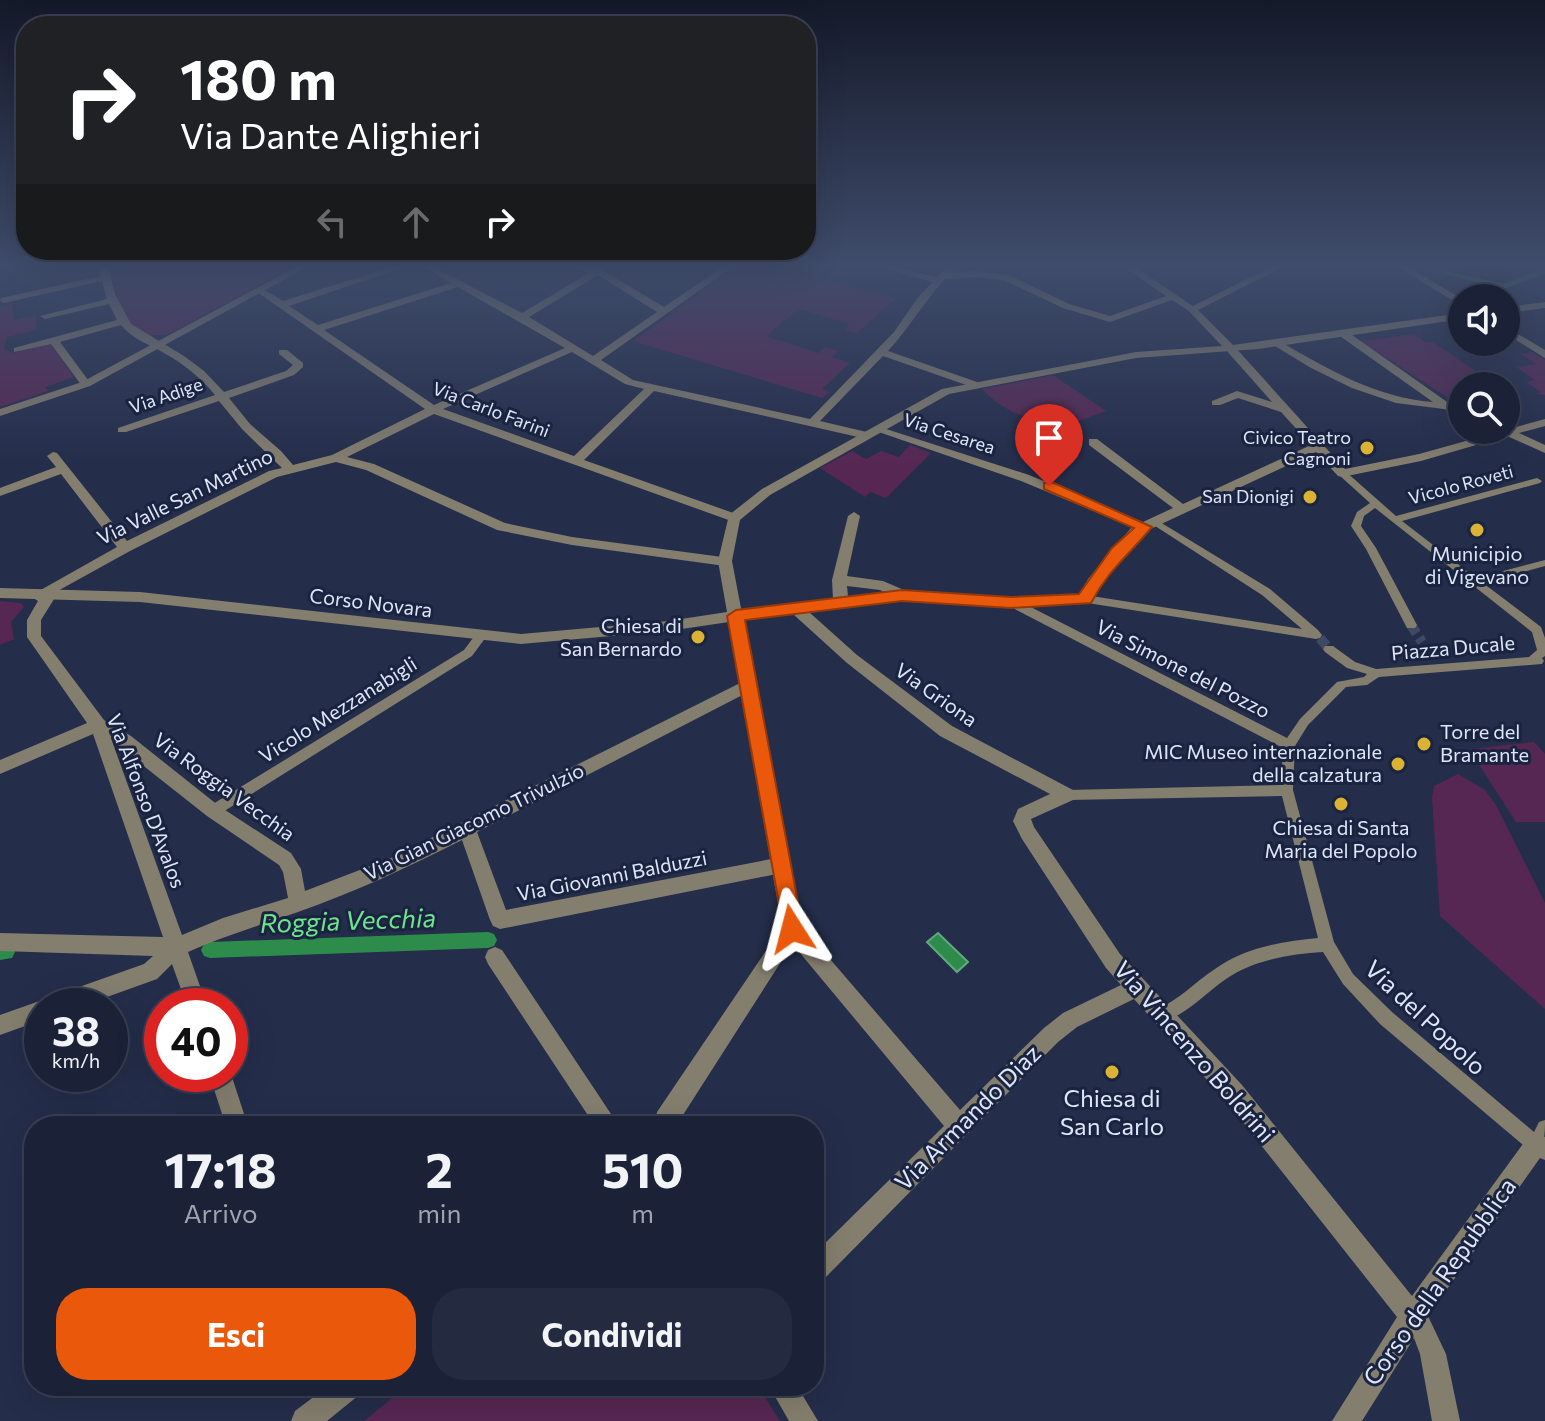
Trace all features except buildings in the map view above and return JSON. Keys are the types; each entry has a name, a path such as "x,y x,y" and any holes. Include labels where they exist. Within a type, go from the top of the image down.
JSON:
{"street":[{"path":"18,350 82,332"},
{"path":"131,332 199,372 251,432 288,468"},
{"path":"0,413 86,384 183,332"},
{"name":"Via Carlo Farini","path":"321,332 432,409 734,518"},
{"name":"Via Cesarea","path":"547,332 629,382 812,423 871,432 1037,482 1150,524"},
{"path":"594,360 635,332"},
{"path":"812,423 898,332"},
{"path":"1215,332 1342,473 1394,520 1475,582 1543,641"},
{"path":"960,1128 792,929 750,684 725,561 734,518 766,492 937,394 1136,355 1275,343 1339,332"},
{"path":"1341,332 1446,406"},
{"path":"1520,339 1545,355"},
{"path":"53,340 86,384"},
{"path":"1275,343 1358,389 1424,405 1446,406"},
{"path":"336,458 432,409 573,348"},
{"name":"Via Adige","path":"122,430 290,373 299,365 283,352"},
{"path":"882,352 976,385"},
{"path":"576,461 651,388"},
{"path":"1216,403 1237,394 1283,409"},
{"path":"1520,428 1545,422"},
{"path":"1520,438 1545,449"},
{"path":"1093,442 1182,509"},
{"path":"1342,473 1421,457 1463,444"},
{"path":"1080,599 1117,552 1150,524 1317,447"},
{"path":"53,456 125,548"},
{"name":"Via Valle San Martino","path":"43,596 125,548 288,468 336,458 370,467 502,527 572,541 725,561"},
{"path":"0,492 63,469"},
{"name":"Vicolo Roveti","path":"1394,520 1537,481"},
{"path":"1375,504 1360,514 1356,526 1371,548 1411,625"},
{"path":"841,604 839,580 854,516"},
{"path":"839,580 883,586 902,595 1011,602 1080,599 1318,636 1266,592 1150,524"},
{"path":"1475,582 1545,563"},
{"name":"Corso Novara","path":"0,593 140,597 480,637 553,637 902,595"},
{"name":"Via Alfonso D'Avalos","path":"43,596 34,617 34,637 98,725 191,988"},
{"name":"Via Simone del Pozzo","path":"1011,602 1289,745"},
{"name":"Via Griona","path":"797,609 852,659 946,731 1067,795"},
{"name":"Vicolo Mezzanabigli","path":"213,811 468,653 480,637"},
{"name":"Piazza Ducale","path":"1329,649 1351,665 1376,673 1539,661 1543,641"},
{"name":"Piazza Ducale","path":"1289,745 1304,722 1344,684 1367,681 1376,673"},
{"name":"Via Gian Giacomo Trivulzio","path":"0,942 177,947 223,927 298,903 397,864 750,684"},
{"path":"0,767 98,725"},
{"name":"Via Roggia Vecchia","path":"98,725 125,741 213,811 285,859 292,869 298,903"},
{"name":"Via del Popolo","path":"1289,745 1287,790 1327,945 1348,979 1386,1018 1542,1141"},
{"path":"1067,795 1287,790"},
{"name":"Via Vincenzo Boldrini","path":"1067,795 1024,814 1022,821 1113,961 1234,1093 1413,1316 1433,1354 1446,1421"},
{"name":"Via Giovanni Balduzzi","path":"467,828 500,920 782,865"},
{"path":"670,1116 792,929"},
{"path":"1163,1014 1177,1011 1227,969 1307,946 1327,945"},
{"path":"104,988 150,972 177,947"},
{"path":"495,957 601,1116"},
{"name":"Via Armando Diaz","path":"824,1261 1070,1020 1138,987"},
{"path":"0,1025 24,1016"},
{"path":"226,1092 234,1116"},
{"name":"Corso della Repubblica","path":"1346,1421 1413,1316 1542,1141"},
{"path":"305,1421 329,1396"},
{"path":"788,1396 804,1421"}],"shaded area":[{"path":"0,332 26,332 7,337 4,349 13,353 49,342 74,377 45,387 48,391 0,407"},
{"path":"136,332 172,332 167,335 138,335"},
{"path":"645,332 771,332 766,336 818,353 825,347 838,351 832,357 850,363 822,389 830,392 822,398 633,341"},
{"path":"1414,334 1426,343 1433,342 1448,352 1448,356 1454,356 1477,372 1448,372 1448,398 1361,341"},
{"path":"1532,352 1545,360 1545,395 1535,394 1541,392 1526,382 1535,380 1516,367 1536,364 1521,354"},
{"path":"1053,375 1106,411 1076,422 1068,421 1067,426 1056,430 1034,416 1021,415 1006,408 982,389"},
{"path":"910,445 931,453 886,498 870,492 865,497 820,468 852,451 866,459 881,451 899,457"},
{"path":"0,601 21,603 24,607 11,622 14,639 0,645"},
{"path":"1534,742 1545,754 1545,822 1516,822 1478,763 1462,750"},
{"path":"1458,774 1485,790 1496,805 1545,903 1545,1009 1440,916 1432,797 1434,786"},
{"path":"938,933 968,962 957,972 927,942"},
{"path":"395,1396 764,1396 780,1421 364,1421"}],"waterway":[{"name":"Roggia Vecchia","path":"210,950 488,940"},
{"name":"Roggia Vecchia","path":"0,952 6,952"}],"tunnel":[{"path":"1411,625 1422,642"},
{"path":"1320,638 1329,649"}],"place":[{"name":"Civico Teatro Cagnoni","path":"1367,448"},
{"name":"San Dionigi","path":"1310,497"},
{"name":"Municipio di Vigevano","path":"1477,530"},
{"name":"Chiesa di San Bernardo","path":"698,637"},
{"name":"Torre del Bramante","path":"1424,744"},
{"name":"MIC Museo internazionale della calzatura","path":"1398,764"},
{"name":"Chiesa di Santa Maria del Popolo","path":"1341,804"},
{"name":"Chiesa di San Carlo","path":"1112,1072"}],"route":[{"path":"792,929 736,616 902,595 1011,602 1085,599 1093,582 1117,552 1137,530 1144,527 1049,486"}]}
